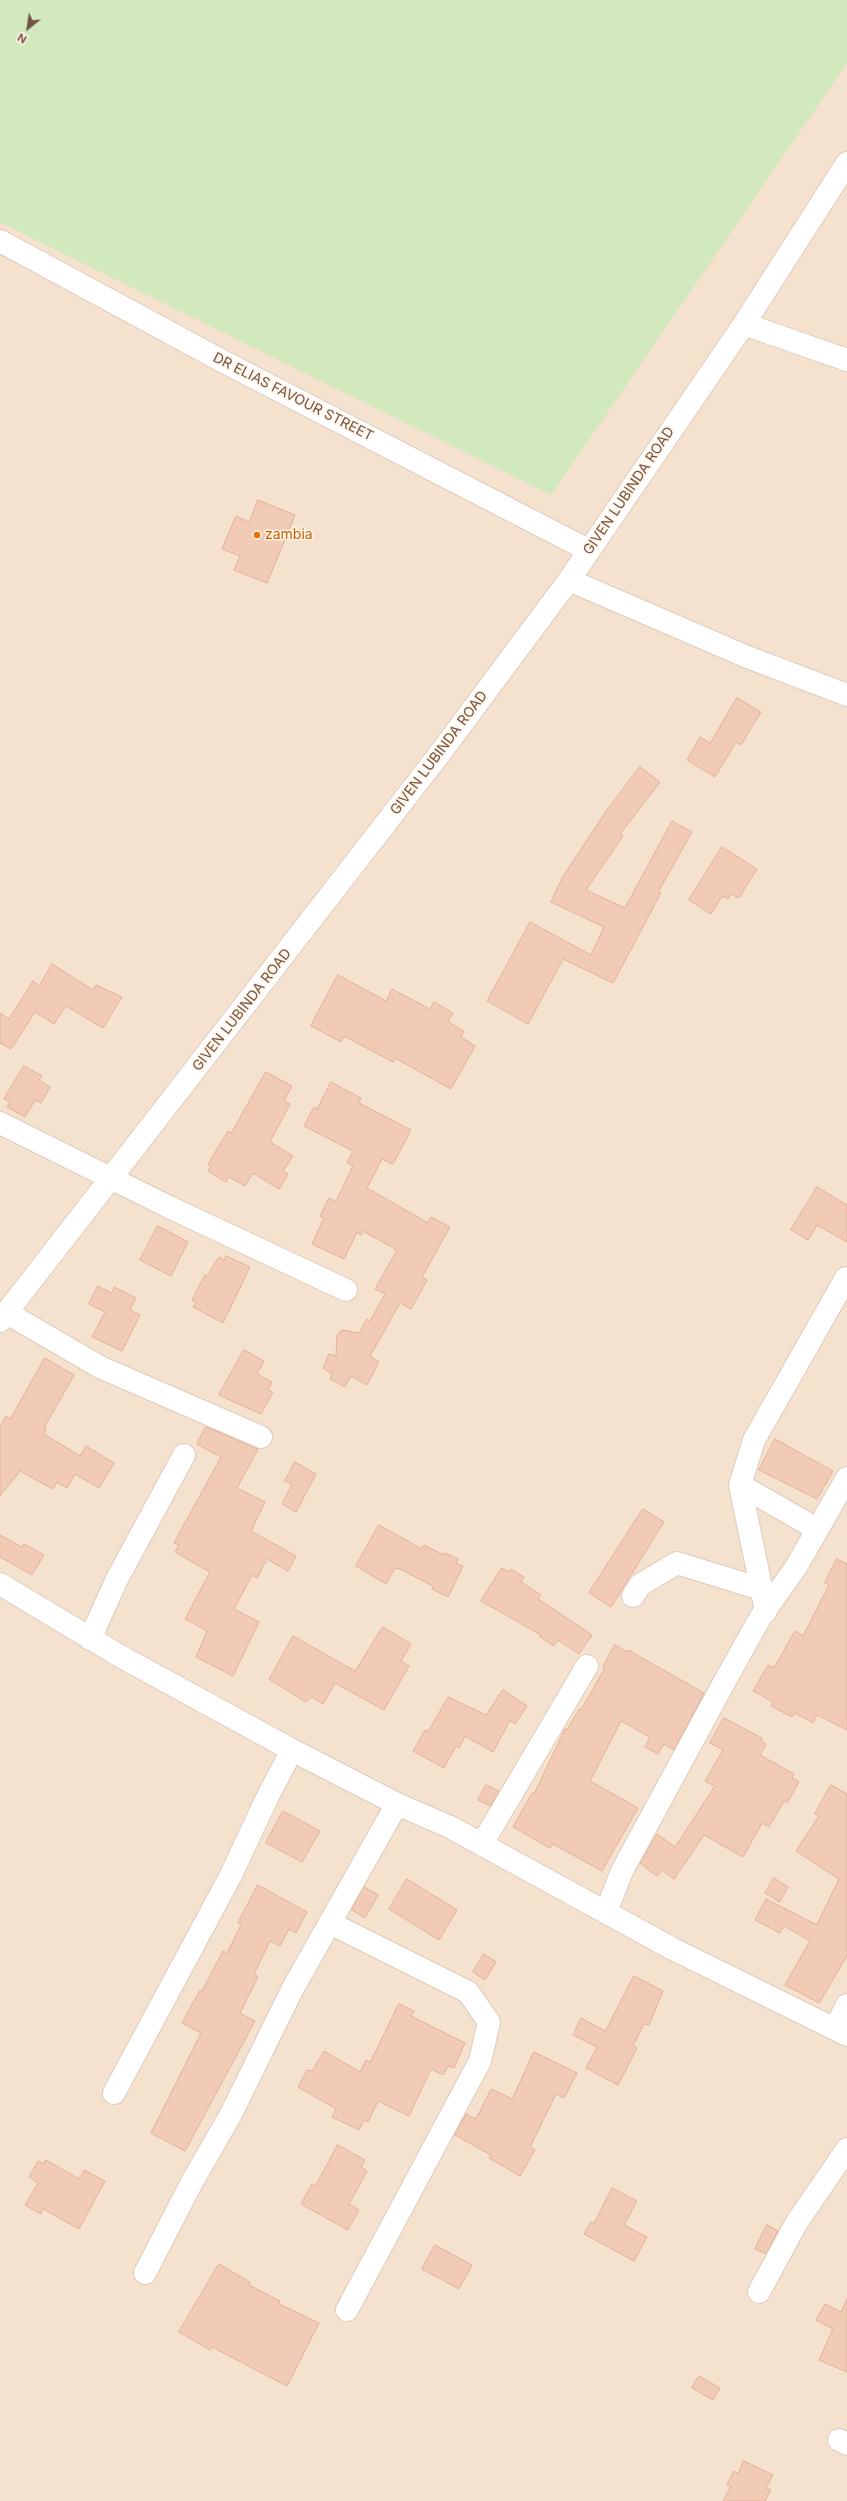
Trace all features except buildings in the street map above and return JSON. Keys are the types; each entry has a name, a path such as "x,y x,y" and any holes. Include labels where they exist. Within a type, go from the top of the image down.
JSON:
{"street":[{"name":"GIVEN LUBINDA ROAD","path":"3,1317 436,759 569,580 588,550 744,324 847,163"},
{"name":"DR ELIAS FAVOUR STREET","path":"0,241 219,359 588,550"},
{"path":"744,324 847,360"},
{"path":"569,580 745,656 847,695"},
{"path":"0,1123 260,1251 346,1290"},
{"path":"766,1611 740,1485 754,1440 846,1278"},
{"path":"3,1317 100,1367 261,1437"},
{"path":"90,1639 117,1579 184,1455"},
{"path":"606,1912 622,1871 766,1611 796,1567 847,1478"},
{"path":"740,1485 817,1529"},
{"path":"633,1596 640,1585 677,1563 761,1589"},
{"path":"0,1584 90,1639 292,1750 397,1804 450,1827 672,1948 841,2032 847,2004"},
{"path":"482,1844 587,1666"},
{"path":"114,2093 231,1875 266,1800 292,1750"},
{"path":"145,2273 192,2182 231,2114 294,1988 397,1804"},
{"path":"330,1923 468,1992 489,2022 480,2061 348,2310"},
{"path":"759,2292 797,2222 847,2149"}],"shaded area":[{"path":"0,0 847,0 847,2501 0,2501"}],"green space":[{"path":"0,0 847,0 847,63 551,495 0,222"}],"place":[{"name":"zambia","path":"257,535"}]}
